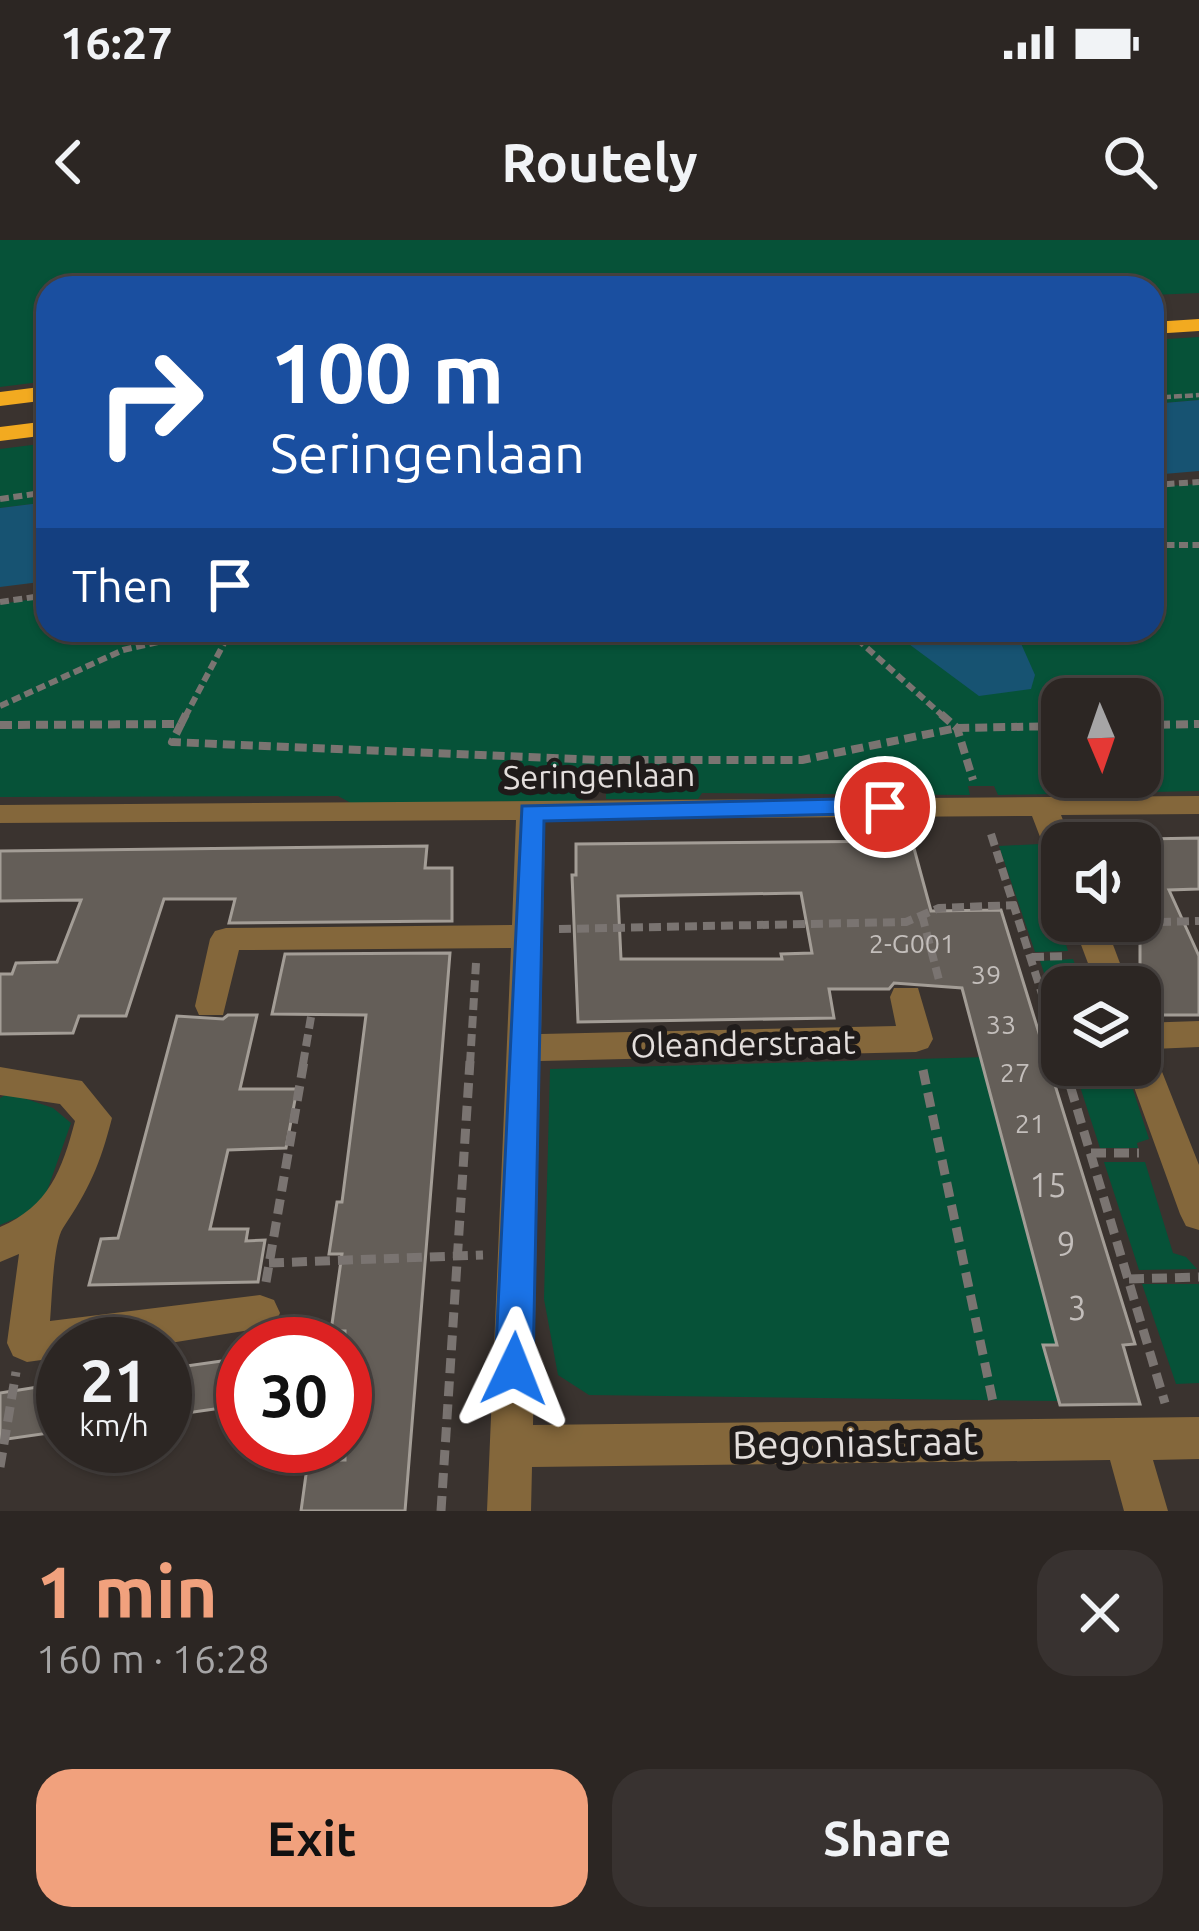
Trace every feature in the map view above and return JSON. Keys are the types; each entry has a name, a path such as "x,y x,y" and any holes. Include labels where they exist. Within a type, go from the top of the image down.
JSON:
{"highway":[{"path":"1164,305 1199,303"},
{"path":"1164,327 1199,325"},
{"path":"0,399 36,395"},
{"path":"0,434 36,430"}],"street":[{"name":"Seringenlaan","path":"0,814 1199,805"},
{"path":"1043,806 1049,822"},
{"path":"509,1511 531,812"},
{"path":"211,1006 226,940 529,933"},
{"path":"906,997 916,1039"},
{"path":"1161,1035 1199,1034"},
{"name":"Oleanderstraat","path":"526,1048 916,1039"},
{"path":"0,1081 70,1091 94,1118 76,1189 42,1229 0,1244"},
{"path":"1151,1086 1199,1214"},
{"path":"42,1229 27,1343 260,1313"},
{"path":"1126,1438 1145,1511"},
{"name":"Begoniastraat","path":"511,1446 1187,1438"}],"path":[{"path":"1164,397 1199,395"},
{"path":"1164,484 1199,482"},
{"path":"0,500 36,494"},
{"path":"1164,545 1199,545"},
{"path":"0,602 36,598"},
{"path":"0,706 123,650 158,642"},
{"path":"225,642 172,742 601,760 802,760 957,728 1041,726"},
{"path":"860,642 957,728 1041,986"},
{"path":"0,724 182,724"},
{"path":"1161,725 1199,724"},
{"path":"529,933 906,922 939,908 1016,904"},
{"path":"1161,921 1199,921"},
{"path":"441,1511 477,937"},
{"path":"260,1313 311,1017"},
{"path":"916,1039 1001,1440"},
{"path":"1071,1086 1128,1279 1187,1438"},
{"path":"269,1263 518,1254"},
{"path":"1128,1279 1199,1277"},
{"path":"0,1462 12,1384 27,1343"}],"green space":[{"path":"0,240 1199,240 1199,293 1164,294 1164,276 36,276 36,382 0,387"},
{"path":"1199,337 1199,400 1164,403 1164,339"},
{"path":"36,444 36,504 0,508 0,449"},
{"path":"1199,484 1199,791 1161,792 1161,678 1041,678 1041,794 998,795 994,786 968,786 970,795 702,793 698,799 606,799 606,788 591,788 582,801 0,797 0,604 36,599 36,642 1164,642 1164,486"},
{"path":"1040,844 1041,942 1065,942 1068,951 1035,952 999,846"},
{"path":"1073,959 1076,966 1042,966 1040,961"},
{"path":"988,1057 1068,1345 1044,1346 1059,1401 589,1395 558,1375 544,1299 550,1069"},
{"path":"1080,1086 1132,1086 1149,1139 1137,1143 1138,1148 1100,1148"},
{"path":"9,1093 53,1108 71,1123 41,1208 0,1225 0,1098"},
{"path":"1104,1162 1145,1162 1173,1253 1186,1257 1197,1269 1139,1270"},
{"path":"1142,1284 1199,1284 1199,1383 1176,1384"}],"water":[{"path":"1199,400 1199,471 1164,474 1164,403"},
{"path":"36,504 36,582 0,587 0,508"},
{"path":"906,642 1020,642 1035,675 1031,689 979,696"}],"building":[{"path":"1199,838 1199,889 1169,890 1199,956 1199,1015 1163,1015 1161,966 1140,966 1140,942 1161,942 1161,839"},
{"path":"912,841 931,911 1001,910 1041,1040 1041,1086 1055,1086 1135,1344 1123,1345 1140,1404 1060,1405 1043,1345 1057,1345 962,988 894,983 889,989 829,989 834,1018 578,1022 572,875 576,875 576,844","holes":["801,893 812,953 781,954 782,959 621,959 618,896"]},
{"path":"427,846 425,868 452,868 452,921 229,923 235,899 164,899 126,1016 79,1016 73,1033 0,1034 0,974 12,974 16,963 57,962 81,900 0,901 0,851"},
{"path":"450,953 405,1511 301,1511 306,1473 372,1473 372,1317 333,1317 342,1254 329,1254 337,1202 342,1202 366,1015 272,1014 285,954"},
{"path":"257,1015 240,1089 297,1089 286,1148 228,1150 210,1229 248,1229 246,1241 265,1240 258,1282 89,1285 101,1239 118,1238 177,1016 223,1019"},
{"path":"216,1362 216,1409 192,1412 192,1365"},
{"path":"36,1387 36,1435 0,1440 0,1393"}],"route":[{"path":"514,1369 531,812 885,807"}]}
